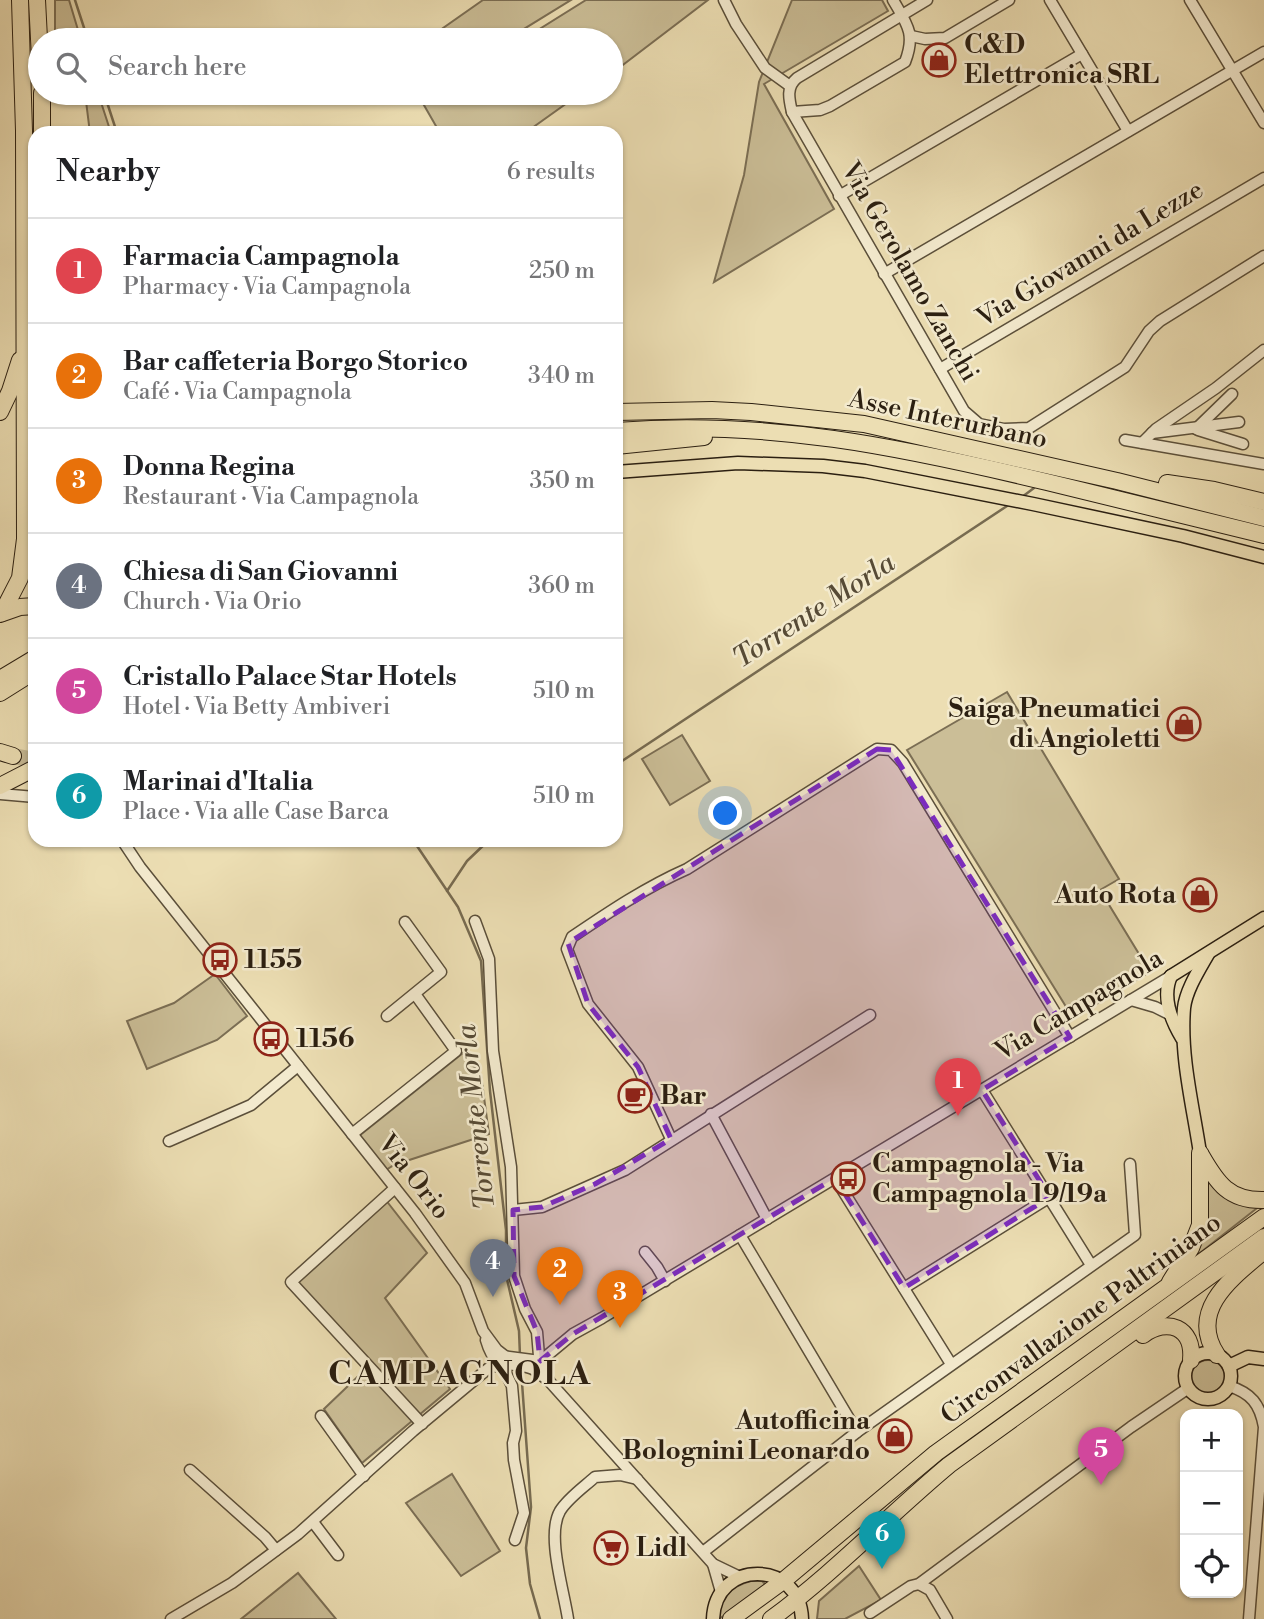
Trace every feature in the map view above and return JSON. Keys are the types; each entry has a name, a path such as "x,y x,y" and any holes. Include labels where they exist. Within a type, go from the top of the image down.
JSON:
{"highway":[{"path":"1,613 16,589 23,563 25,330 21,26 18,0"},
{"path":"37,0 38,28"},
{"path":"44,28 45,0"},
{"path":"42,105 42,126"},
{"path":"0,412 18,369 25,330"},
{"name":"Asse Interurbano","path":"623,412 712,410 825,418 896,431 1117,481 1264,518"},
{"name":"Asse Interurbano","path":"623,431 683,428 779,431 882,445 1264,535"},
{"path":"623,445 708,437 789,439 932,462 978,466"},
{"path":"1117,481 1168,483 1264,502"},
{"path":"1200,500 1264,509"},
{"path":"1,613 28,606"},
{"path":"0,679 28,662"},
{"path":"0,693 28,675"},
{"path":"0,786 28,772"},
{"path":"1200,1153 1217,1182 1233,1195 1264,1200"},
{"path":"1165,1290 1191,1248 1200,1224 1200,1153"},
{"name":"Circonvallazione Paltriniano","path":"730,1619 783,1581 936,1453 1264,1217"},
{"name":"Circonvallazione Paltriniano","path":"771,1619 798,1599 902,1504 970,1450 1264,1237"},
{"path":"1217,1355 1207,1334 1208,1319 1216,1296 1233,1276 1264,1251"},
{"path":"970,1450 986,1447 1154,1327 1171,1326 1184,1333 1191,1344 1191,1360"}],"main road":[{"path":"623,471 738,463 812,465 865,471 1183,536 1264,557"},
{"name":"Via Campagnola","path":"1171,976 1264,918"},
{"path":"1184,1008 1208,954"},
{"path":"1182,1038 1171,1015 1167,991 1171,976 1179,982 1184,1008 1182,1038 1200,1153"},
{"path":"1203,1353 1217,1355 1229,1366 1229,1386 1220,1397 1198,1398 1187,1389 1184,1374 1191,1360 1203,1353"},
{"path":"1229,1366 1248,1357 1264,1359"},
{"path":"713,1619 714,1605 721,1592 740,1577 760,1573 783,1581 798,1599 802,1619"}],"street":[{"path":"724,0 736,24 765,68 790,86 797,78 927,0"},
{"path":"792,112 820,110 830,106 905,62 911,36 893,0"},
{"path":"911,36 925,39 945,38 1009,0"},
{"path":"1050,0 1128,131"},
{"path":"1190,0 1264,123"},
{"path":"884,274 1264,52"},
{"path":"839,196 1082,54"},
{"name":"Via Gerolamo Zanchi","path":"790,86 792,112 964,411 979,424 1004,429 1029,428 1125,367 1149,331 1160,321 1264,256"},
{"name":"Via Giovanni da Lezze","path":"940,369 1264,177"},
{"path":"1142,443 1264,350"},
{"path":"1196,429 1232,394"},
{"path":"1152,433 1239,422"},
{"path":"1196,429 1242,444"},
{"path":"1125,440 1264,464"},
{"path":"671,1139 638,1067 588,1004 568,954 568,943 572,937 605,915 672,874 687,869 877,750 887,750 897,755 903,763 1070,1037"},
{"path":"0,793 28,796"},
{"name":"Via Orio","path":"126,847 395,1188 466,1283 483,1331 509,1362"},
{"path":"475,921 489,959 493,1051 510,1167 514,1276 525,1309 537,1332 533,1364"},
{"path":"387,1016 441,972 405,922"},
{"name":"Via Campagnola","path":"533,1364 573,1334 1171,976"},
{"path":"352,1134 456,1051 415,994"},
{"path":"1131,1000 1171,1015"},
{"path":"513,1210 542,1207 625,1170 870,1015"},
{"path":"169,1141 251,1105 298,1066"},
{"path":"982,1090 1091,1265"},
{"path":"711,1114 767,1219"},
{"path":"703,1552 857,1432 1135,1235 1130,1164"},
{"path":"835,1178 951,1364"},
{"path":"395,1188 291,1282 422,1424"},
{"path":"904,1288 1050,1197"},
{"path":"740,1235 857,1432"},
{"path":"645,1252 665,1281"},
{"path":"483,1331 492,1358"},
{"path":"492,1358 533,1364 713,1564 721,1592"},
{"path":"473,1382 492,1358"},
{"path":"171,1619 232,1583 313,1522 490,1367 509,1362"},
{"path":"509,1362 516,1431 513,1443 514,1460 524,1513 515,1540"},
{"path":"1229,1386 1250,1395 1261,1410 1264,1427 1249,1619"},
{"path":"870,1613 911,1586 919,1584 1131,1427 1187,1389"},
{"path":"321,1416 364,1476"},
{"path":"190,1470 276,1550"},
{"path":"568,1619 555,1540 554,1525 560,1511 595,1477 620,1475 637,1479"},
{"path":"313,1522 338,1555"},
{"path":"713,1564 740,1577"},
{"path":"919,1584 930,1590 947,1619"}],"highlighted area":[{"path":"877,749 891,750 1070,1037 982,1090 1050,1197 904,1288 835,1178 573,1334 540,1361 537,1332 514,1276 513,1210 542,1207 595,1184 671,1139 638,1067 588,1004 568,943"}],"shaded area":[{"path":"55,0 69,0 77,28 55,28"},
{"path":"483,0 571,0 526,28 443,28"},
{"path":"586,0 708,0 623,65 623,28 541,28"},
{"path":"792,0 882,0 888,11 764,84 834,209 714,282 744,175 759,82"},
{"path":"86,105 102,105 109,126 89,126"},
{"path":"424,105 564,105 535,126 436,126"},
{"path":"1007,692 1119,879 1100,890 1150,972 1073,1018 907,750"},
{"path":"682,735 710,781 670,805 642,759"},
{"path":"215,974 247,1016 217,1040 147,1069 127,1021 174,1003"},
{"path":"463,1053 481,1075 489,1134 386,1170 359,1136"},
{"path":"1203,1176 1261,1205 1196,1256 1206,1224"},
{"path":"385,1199 427,1253 385,1298 450,1389 362,1463 324,1409 371,1364 297,1282"},
{"path":"1208,1360 1220,1365 1225,1377 1220,1389 1208,1394 1196,1389 1191,1377 1196,1365"},
{"path":"452,1474 500,1551 461,1576 406,1503"},
{"path":"859,1566 881,1600 845,1619 817,1619 819,1601"},
{"path":"298,1573 336,1619 241,1619"},
{"path":"751,1581 762,1581 766,1585 719,1619 721,1605 728,1594"}],"waterway":[{"path":"75,0 84,28"},
{"path":"108,105 115,126"},
{"name":"Torrente Morla","path":"1022,497 1034,488"},
{"name":"Torrente Morla","path":"623,760 1010,504"},
{"name":"Torrente Morla","path":"418,847 458,907 481,961 490,1091 506,1230 506,1275 519,1331 520,1356"},
{"name":"Torrente Morla","path":"447,891 467,861 482,847"},
{"name":"Torrente Morla","path":"521,1369 531,1507 526,1548 530,1584 540,1619"}],"tunnel":[{"path":"13,756 28,759"}],"place":[{"name":"C&D Elettronica SRL","path":"939,60"},
{"name":"Saiga Pneumatici di Angioletti","path":"1184,724"},
{"name":"Auto Rota","path":"1200,895"},
{"name":"1155","path":"220,960"},
{"name":"1156","path":"271,1039"},
{"name":"Bar","path":"635,1096"},
{"name":"Farmacia Campagnola","path":"958,1116"},
{"name":"Campagnola - Via Campagnola 19/19a","path":"848,1179"},
{"name":"Chiesa di San Giovanni","path":"493,1297"},
{"name":"Bar caffeteria Borgo Storico","path":"560,1305"},
{"name":"Donna Regina","path":"620,1328"},
{"name":"Autofficina Bolognini Leonardo","path":"895,1436"},
{"name":"Cristallo Palace Star Hotels","path":"1101,1485"},
{"name":"Lidl","path":"611,1548"},
{"name":"Marinai d'Italia","path":"882,1569"}],"district":[{"name":"CAMPAGNOLA","path":"460,1374"}]}
